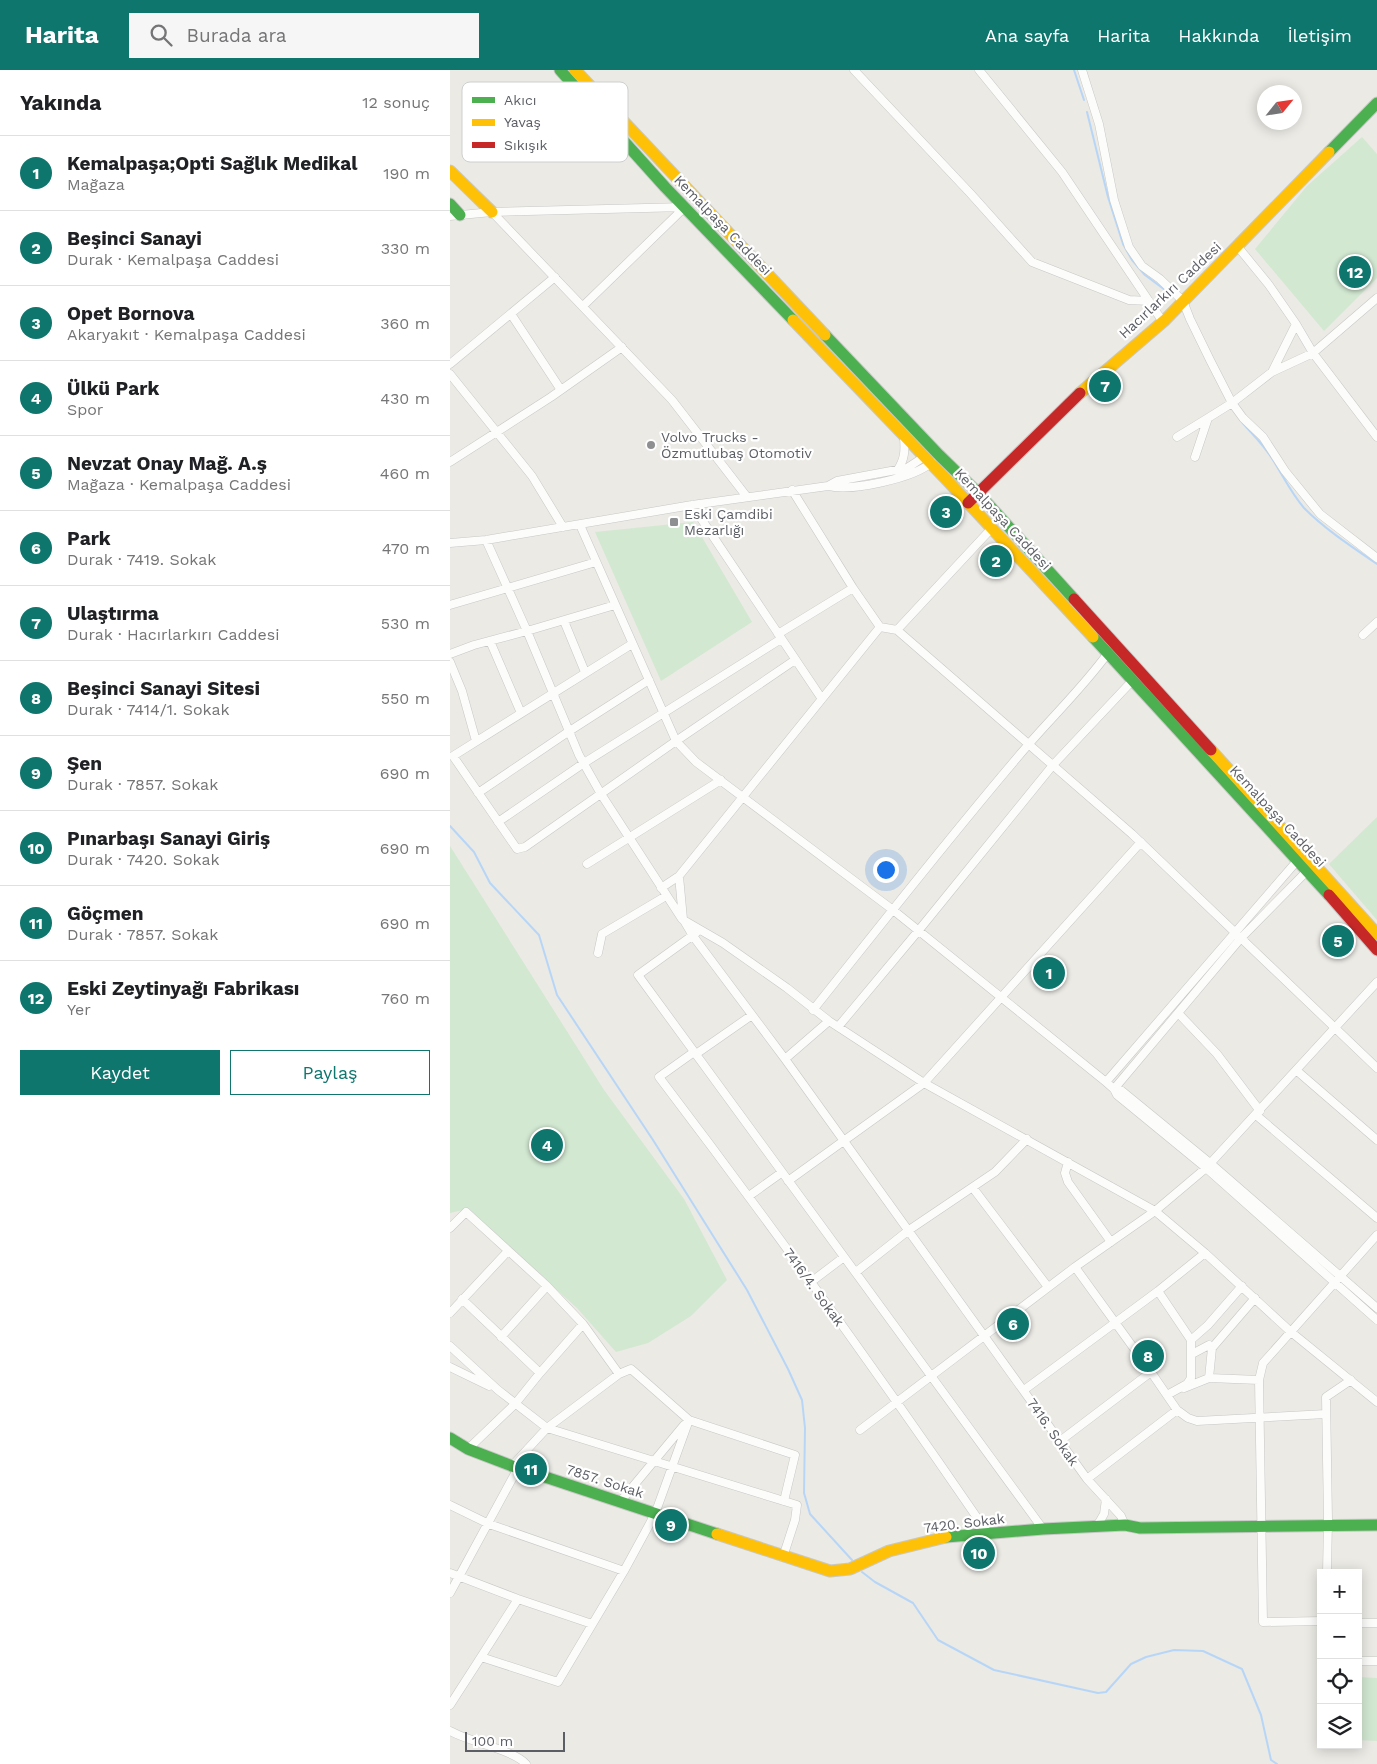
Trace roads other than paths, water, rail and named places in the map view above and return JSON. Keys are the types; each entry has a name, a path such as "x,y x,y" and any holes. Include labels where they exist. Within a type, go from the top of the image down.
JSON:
{"main road":[{"name":"Kemalpaşa Caddesi","path":"560,70 571,82"},
{"name":"Kemalpaşa Caddesi","path":"575,70 586,82"},
{"name":"Hacırlarkırı Caddesi","path":"968,503 1110,366 1163,322 1377,103"},
{"name":"Kemalpaşa Caddesi","path":"628,126 936,452 978,493 1377,934"},
{"name":"Kemalpaşa Caddesi","path":"628,146 665,187 904,435 1108,653 1297,861 1308,870 1377,950"},
{"path":"450,171 492,212"},
{"path":"450,204 455,215"},
{"path":"927,460 936,452"},
{"name":"7857. Sokak","path":"450,1438 468,1449 515,1467 752,1544 782,1557"},
{"path":"1328,1523 1377,1519"},
{"name":"7420. Sokak","path":"782,1557 830,1571 850,1569 889,1550 943,1537 1125,1525 1141,1522 1328,1523"},
{"path":"1328,1523 1377,1525"}],"street":[{"path":"854,70 1032,262 1129,300 1150,301"},
{"path":"979,70 1062,172 1163,322"},
{"path":"1082,70 1101,133 1114,200 1129,247 1142,266 1160,279 1183,301 1232,403 1243,418 1263,437 1285,470 1320,514 1377,558"},
{"path":"455,215 492,212 685,207"},
{"path":"583,306 685,207"},
{"path":"492,212 672,400 748,497"},
{"path":"1238,247 1269,285 1313,353 1377,437"},
{"path":"450,364 555,277"},
{"path":"1177,437 1232,403 1272,372 1313,353 1377,298"},
{"path":"511,314 561,390"},
{"path":"1272,372 1296,324"},
{"path":"450,462 561,390 622,347"},
{"path":"450,374 532,476 563,527"},
{"path":"1195,456 1208,418"},
{"path":"896,470 904,456 904,435"},
{"path":"450,543 486,540 692,504 828,486 837,481 896,470 927,460"},
{"path":"828,486 838,489 896,479 910,475 927,460"},
{"path":"792,490 853,588 880,627 897,630 1141,842 1377,1068"},
{"path":"692,504 822,699"},
{"path":"580,524 676,741 696,762 893,910 1114,1089 1122,1091 1208,1166 1334,1283 1377,1320"},
{"path":"897,630 990,529"},
{"name":"7416. Sokak","path":"486,540 527,632 568,732 601,794 666,896 693,936 785,1059 1060,1441 1087,1478 1121,1516 1125,1525"},
{"path":"450,605 596,562"},
{"path":"498,822 584,763 853,588"},
{"path":"450,654 615,605"},
{"path":"564,621 585,672"},
{"path":"1363,635 1377,622"},
{"path":"661,888 679,876 880,627"},
{"path":"490,641 521,713"},
{"path":"632,644 454,756 517,849 525,847 795,660"},
{"path":"813,1010 1029,744 1093,673 1108,653"},
{"path":"450,662 462,691 476,741"},
{"path":"478,792 649,680"},
{"path":"838,1027 1053,765 1133,680"},
{"path":"587,864 721,780"},
{"path":"788,1181 924,1083 1141,842"},
{"path":"1114,1089 1178,1013 1297,861"},
{"path":"1106,1082 1238,935 1308,870"},
{"path":"679,876 683,920 701,929 787,988 828,1021 924,1083 1155,1211 1205,1253 1291,1332 1377,1402"},
{"path":"598,953 602,934 666,896"},
{"path":"701,929 638,975 1043,1529"},
{"path":"860,1430 1048,1287 1155,1211 1208,1166 1377,982"},
{"path":"1178,1013 1217,1054 1258,1113 1377,1218"},
{"path":"695,1053 752,1015"},
{"path":"785,1059 828,1021"},
{"name":"7416/4. Sokak","path":"695,1053 659,1077 749,1196 898,1402 990,1535"},
{"path":"1296,1070 1377,1140"},
{"path":"856,1272 909,1230 995,1172 1027,1139"},
{"path":"1068,1162 1065,1173 1068,1182 1111,1242"},
{"path":"1208,1166 1340,1274 1377,1308"},
{"path":"749,1196 781,1173"},
{"path":"972,1188 1048,1287"},
{"path":"450,1228 466,1212 547,1286 583,1324 619,1374"},
{"path":"1317,1621 1263,1622 1263,1524 1259,1380 1263,1363 1340,1274 1377,1235"},
{"path":"450,1313 508,1251"},
{"path":"1024,1390 1158,1291 1205,1253"},
{"path":"810,1282 844,1257"},
{"path":"1075,1267 1177,1410 1188,1418 1197,1421 1326,1414"},
{"path":"501,1337 547,1286"},
{"path":"1191,1340 1200,1333 1242,1286"},
{"path":"1158,1291 1191,1340 1191,1378 1187,1384 1167,1395"},
{"path":"1192,1354 1210,1347 1255,1298"},
{"path":"462,1299 540,1373"},
{"path":"468,1449 515,1404 583,1324"},
{"path":"1200,1333 1210,1347 1209,1378"},
{"path":"450,1346 498,1390 547,1428 797,1505 795,1520 782,1557"},
{"path":"450,1367 498,1390"},
{"path":"450,1593 489,1524 515,1467 547,1428 619,1374 631,1369 688,1420 795,1456 784,1501"},
{"path":"1060,1441 1151,1372"},
{"path":"1167,1395 1209,1378 1259,1380"},
{"path":"1327,1569 1326,1397 1351,1380"},
{"path":"1087,1478 1177,1410"},
{"path":"620,1502 688,1420"},
{"path":"481,1657 558,1682 624,1571 655,1514 688,1420"},
{"path":"1097,1526 1104,1514 1106,1499"},
{"path":"450,1505 489,1524 624,1571"},
{"path":"450,1573 592,1624"},
{"path":"450,1705 518,1599"},
{"path":"1362,1623 1377,1623"},
{"path":"1362,1661 1377,1661"},
{"path":"450,1731 478,1743 512,1754 522,1759 526,1764"}],"waterway":[{"path":"1074,70 1084,100"},
{"path":"1087,112 1108,197 1123,244 1132,260 1145,275 1173,296"},
{"path":"1241,421 1262,444 1304,508 1330,531 1377,564"},
{"path":"450,826 474,852 490,883 539,935 557,995 653,1140 747,1290 802,1400 805,1428 804,1493 810,1514 852,1560"},
{"path":"862,1572 875,1582 913,1603 938,1640 994,1670 1098,1693 1106,1692 1131,1664 1146,1657 1174,1650 1203,1651 1242,1669 1261,1715 1271,1760 1277,1764"}],"place":[{"name":"Eski Zeytinyağı Fabrikası","path":"1355,272"},
{"name":"Ulaştırma","path":"1105,386"},
{"name":"Volvo Trucks - Özmutlubaş Otomotiv","path":"651,445"},
{"name":"Opet Bornova","path":"946,512"},
{"name":"Eski Çamdibi Mezarlığı","path":"674,522"},
{"name":"Beşinci Sanayi","path":"996,561"},
{"name":"Nevzat Onay Mağ. A.ş","path":"1338,941"},
{"name":"Kemalpaşa;Opti Sağlık Medikal","path":"1049,973"},
{"name":"Ülkü Park","path":"547,1145"},
{"name":"Park","path":"1013,1324"},
{"name":"Beşinci Sanayi Sitesi","path":"1148,1356"},
{"name":"Göçmen","path":"531,1469"},
{"name":"Şen","path":"671,1525"},
{"name":"Pınarbaşı Sanayi Giriş","path":"979,1553"}]}
